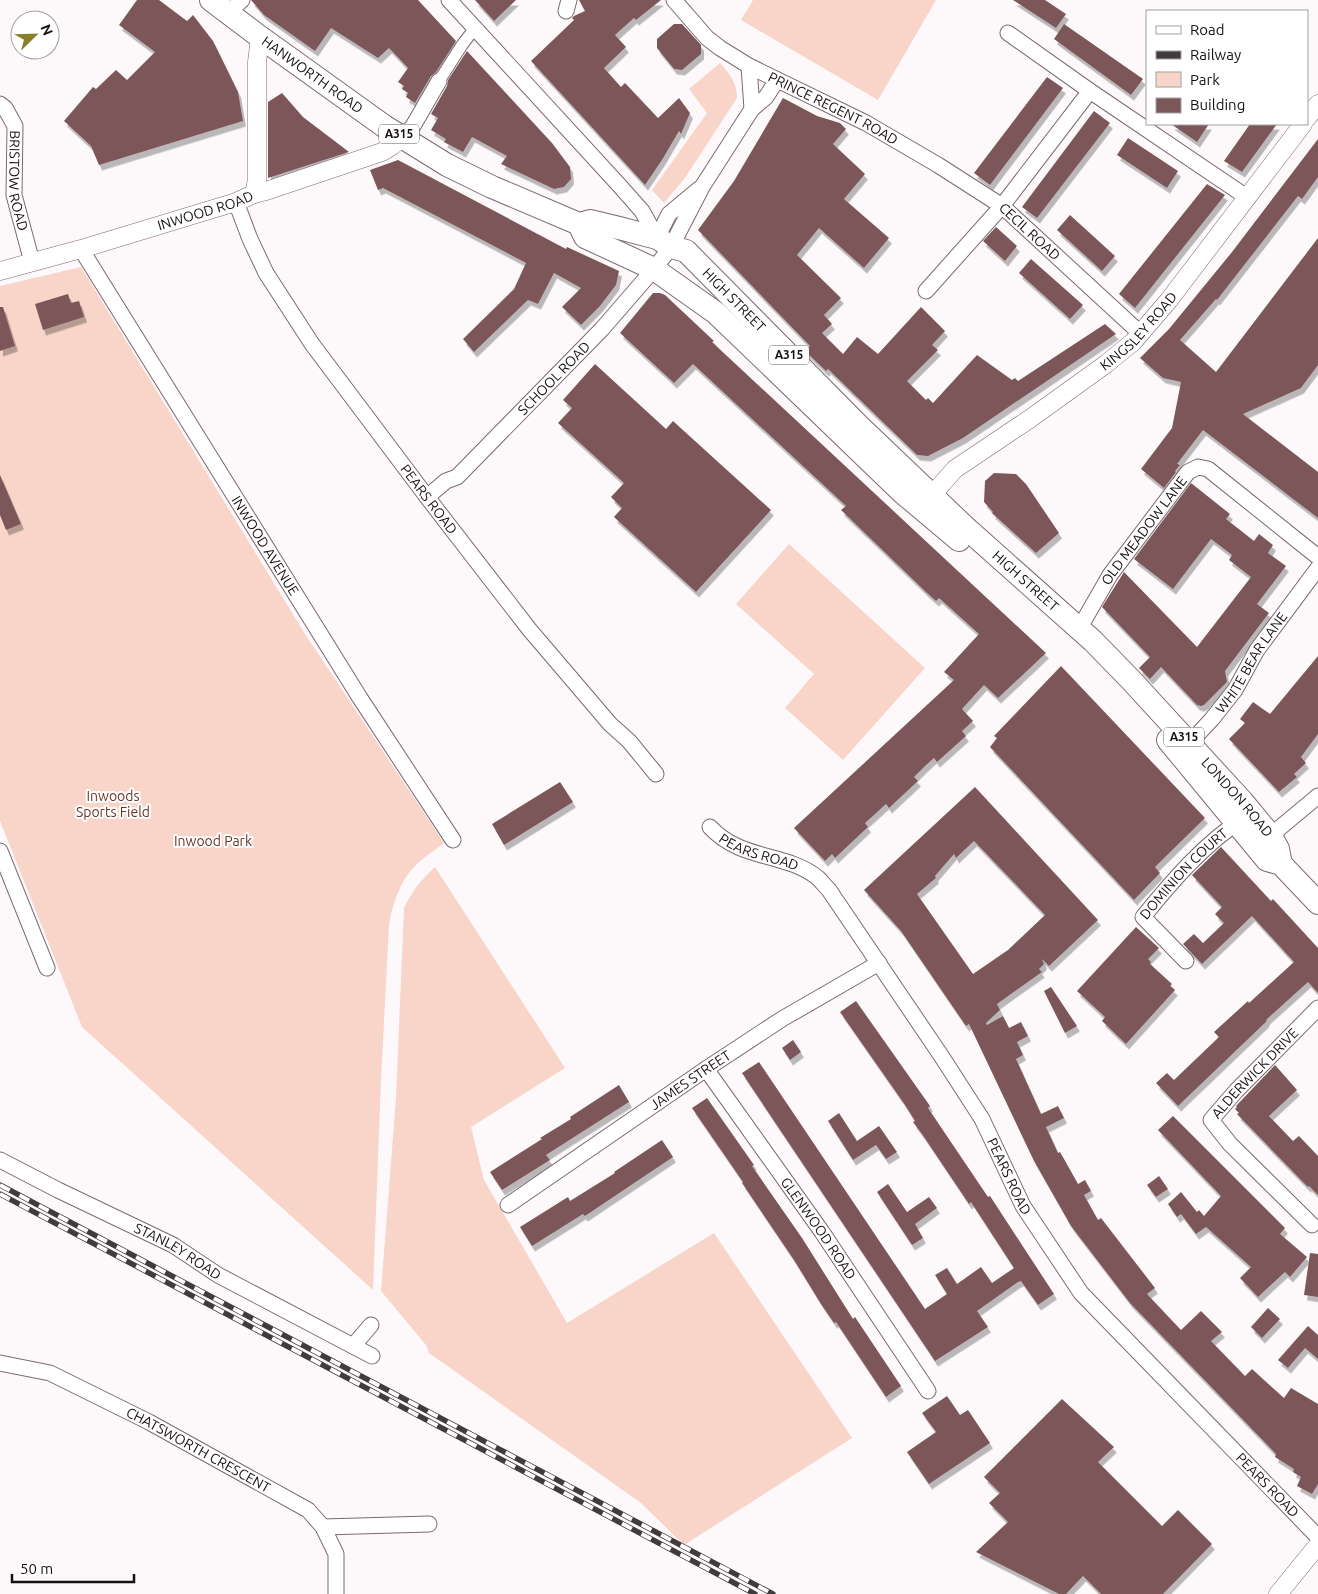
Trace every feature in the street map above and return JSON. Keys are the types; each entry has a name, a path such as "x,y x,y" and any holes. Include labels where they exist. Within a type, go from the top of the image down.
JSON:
{"main road":[{"name":"HANWORTH ROAD","path":"227,4 260,37 384,126 456,169 492,187 579,224 590,221 664,242"},
{"name":"HANWORTH ROAD","path":"579,224 585,237 654,270"},
{"path":"664,242 676,262 702,289 716,313"},
{"name":"HIGH STREET","path":"664,242 686,251 858,425 926,501 1076,635"},
{"name":"HIGH STREET","path":"654,270 716,313 903,494 926,501"},
{"name":"LONDON ROAD","path":"1076,635 1131,680 1264,842 1268,860 1281,864 1318,903"}],"street":[{"path":"449,0 642,211 664,242"},
{"name":"PRINCE REGENT ROAD","path":"674,0 707,38 720,48 749,66 866,123 938,165 1002,206"},
{"path":"403,136 413,126 439,81 475,28"},
{"path":"1008,33 1248,198"},
{"path":"254,194 257,180 258,50 260,37"},
{"path":"749,66 752,109"},
{"name":"SCHOOL ROAD","path":"426,497 446,481 457,477 602,329 654,270 664,242 752,109 766,97 777,80"},
{"name":"CECIL ROAD","path":"1090,91 1002,206 1140,333"},
{"name":"BRISTOW ROAD","path":"0,104 6,108 15,126 14,195 32,262"},
{"path":"1308,117 1318,104"},
{"name":"KINGSLEY ROAD","path":"926,501 954,469 1031,418 1106,364 1140,333 1248,198 1302,125"},
{"name":"INWOOD ROAD","path":"0,271 236,202 254,194 382,152 403,136"},
{"name":"PEARS ROAD","path":"236,202 250,239 266,273 312,344 426,497 529,629 610,724 629,741 656,774"},
{"path":"926,291 1002,206"},
{"name":"INWOOD AVENUE","path":"80,249 360,698 453,840"},
{"name":"OLD MEADOW LANE","path":"1076,635 1110,575 1188,472 1198,467 1208,469 1318,557"},
{"name":"WHITE BEAR LANE","path":"1185,748 1234,690 1257,650 1318,568"},
{"path":"1264,842 1318,796"},
{"name":"DOMINION COURT","path":"1186,961 1143,917 1170,884 1212,843 1244,818"},
{"name":"PEARS ROAD","path":"710,827 720,838 738,848 794,866 819,879 829,890 982,1119 1023,1206 1081,1293 1318,1537"},
{"path":"0,851 47,968"},
{"name":"JAMES STREET","path":"508,1205 782,1019 879,963"},
{"name":"ALDERWICK DRIVE","path":"1312,1225 1230,1144 1210,1120 1318,1008"},
{"name":"GLENWOOD ROAD","path":"706,1069 822,1232 928,1391"},
{"name":"STANLEY ROAD","path":"0,1160 58,1190 165,1240 238,1286 372,1356"},
{"path":"354,1346 371,1325"},
{"name":"CHATSWORTH CRESCENT","path":"0,1363 50,1373 149,1422 308,1510 323,1526 336,1554 336,1594"},
{"path":"323,1526 429,1524"},
{"path":"1278,1594 1318,1545"}],"green space":[{"path":"753,0 936,0 878,100 741,20"},
{"path":"720,63 732,79 736,88 737,98 685,178 664,203 652,190 707,113 689,89"},
{"name":"Inwood Park","path":"81,267 305,634 444,843 419,862 406,877 392,909 389,925 373,1290 82,1027 0,821 0,286"},
{"path":"789,544 925,668 843,760 785,708 814,674 736,604"},
{"path":"435,867 565,1068 471,1127 484,1180 567,1323 714,1233 852,1438 684,1545 641,1503 429,1353 426,1345 381,1291 396,1098 404,908 417,886"}],"building":[{"path":"137,0 159,0 187,21 193,15 213,41 238,92 243,121 99,165 91,146 64,121 93,87 96,89 116,70 127,80 155,52 119,25"},
{"path":"251,0 418,0 456,41 436,72 431,76 415,103 406,97 408,93 402,89 404,86 398,82 408,68 389,48 378,58 331,28 315,51 264,15"},
{"path":"475,0 516,0 494,21"},
{"path":"579,0 661,0 636,20 634,18 615,35 626,47 604,68 621,87 625,83 658,118 679,98 690,113 681,134 679,131 645,185 531,61 574,20 572,18 574,16 585,11"},
{"path":"1013,0 1045,0 1066,14 1056,28"},
{"path":"674,24 682,24 701,45 701,54 682,70 674,69 657,48 657,39"},
{"path":"1064,24 1143,79 1131,95 1054,39"},
{"path":"467,51 552,143 570,167 571,179 564,187 554,189 501,164 507,156 472,137 463,152 444,142 446,139 431,130 438,118 431,114 447,86 448,80"},
{"path":"1047,77 1063,88 990,185 974,173"},
{"path":"282,93 303,117 349,152 268,178 268,102"},
{"path":"783,98 817,116 840,123 846,129 833,144 865,174 844,199 889,238 864,268 819,228 797,255 841,298 824,315 832,324 822,333 843,354 857,337 878,354 921,307 945,331 932,345 938,350 907,381 926,400 928,398 933,403 977,355 1012,380 1015,378 1018,381 1105,324 1116,334 963,438 928,456 917,455 828,369 826,371 805,351 810,346 698,230 734,181"},
{"path":"1094,111 1110,123 1037,218 1022,207"},
{"path":"1172,125 1208,125 1197,142"},
{"path":"1249,125 1276,125 1242,172 1224,161"},
{"path":"1128,138 1178,171 1167,188 1117,155"},
{"path":"1318,139 1318,177 1302,199 1298,196 1217,300 1180,340 1216,372 1318,238 1318,365 1301,388 1243,414 1318,472 1318,518 1203,430 1177,464 1180,465 1164,488 1141,469 1172,428 1181,382 1163,378 1140,358 1169,329 1232,252"},
{"path":"398,160 566,249 567,247 619,271 616,285 600,306 581,325 562,307 581,288 554,273 538,304 528,300 474,352 463,339 514,289 526,263 383,188 378,190 370,170"},
{"path":"1207,184 1225,195 1135,308 1119,294"},
{"path":"1070,215 1115,256 1102,271 1057,230"},
{"path":"996,227 1017,246 1005,261 983,241"},
{"path":"1031,259 1083,305 1070,319 1019,273"},
{"path":"653,293 665,295 714,341 712,342 1046,653 998,698 984,685 962,709 973,721 962,731 966,736 937,762 934,758 924,767 914,777 918,781 889,808 886,804 865,823 868,827 835,858 832,854 825,861 794,828 954,680 944,672 979,634 939,598 936,601 927,593 841,510 846,506 693,364 674,383 620,333"},
{"path":"68,294 71,303 79,301 84,317 43,330 35,304"},
{"path":"0,307 3,307 15,346 0,351"},
{"path":"595,364 666,429 673,421 771,510 696,592 614,517 622,508 611,497 624,483 558,423 572,408 563,400"},
{"path":"994,473 1016,474 1026,484 1059,533 1036,553 992,513 984,502 985,481"},
{"path":"0,475 21,524 6,530 0,515"},
{"path":"1191,483 1230,514 1226,519 1254,541 1259,534 1273,545 1268,553 1286,566 1257,604 1269,613 1225,671 1227,682 1201,706 1197,705 1161,667 1150,679 1139,668 1150,657 1102,607 1124,572 1197,647 1251,577 1229,560 1232,555 1211,539 1173,589 1134,559"},
{"path":"1318,656 1318,734 1301,757 1306,763 1294,774 1297,777 1279,792 1229,739 1245,723 1240,719 1253,702 1270,714"},
{"path":"1061,666 1205,818 1155,867 1160,873 1134,900 990,747 997,738 994,736"},
{"path":"560,782 573,802 504,845 492,824"},
{"path":"975,787 1098,920 1049,966 1042,959 1044,964 1039,969 1042,972 997,1004 1000,1010 986,1023 987,1025 1003,1016 1009,1028 1021,1022 1028,1036 1017,1042 1023,1055 1016,1059 1041,1114 1058,1106 1064,1118 1046,1127 1058,1153 1060,1152 1078,1184 1085,1180 1091,1191 1084,1195 1098,1220 1101,1218 1155,1288 1147,1294 1181,1330 1201,1311 1222,1332 1211,1341 1245,1376 1252,1369 1284,1398 1291,1388 1318,1404 1318,1484 1312,1494 1297,1486 1301,1477 1293,1472 1294,1469 1275,1457 1276,1454 1130,1303 1071,1226 1034,1161 969,1024 966,1026 901,931 864,890","holes":["974,841 1045,915 1008,950 973,974 917,894 936,878 935,876 954,854 956,858"]},
{"path":"1221,847 1318,948 1318,993 1308,982 1178,1106 1156,1083 1167,1073 1174,1080 1219,1037 1214,1032 1294,962 1252,916 1202,964 1183,944 1194,934 1203,943 1224,923 1215,914 1222,907 1192,875"},
{"path":"1136,927 1159,948 1148,959 1151,962 1150,964 1172,984 1170,986 1175,990 1126,1044 1102,1021 1105,1017 1077,991"},
{"path":"1051,987 1077,1026 1065,1033 1044,991"},
{"path":"856,1001 930,1106 928,1108 988,1197 990,1196 1054,1294 1038,1305 1021,1281 1018,1282 977,1311 988,1327 935,1361 742,1073 759,1062 925,1309 947,1294 935,1275 947,1268 957,1284 981,1267 992,1283 1014,1268 971,1202 969,1204 913,1122 915,1121 905,1105 840,1012"},
{"path":"793,1040 801,1052 790,1060 782,1048"},
{"path":"1275,1065 1297,1090 1269,1116 1293,1141 1299,1136 1318,1156 1318,1195 1237,1114 1239,1113 1235,1109"},
{"path":"619,1085 629,1102 546,1155 550,1160 502,1190 490,1172 542,1139 540,1138"},
{"path":"707,1098 754,1165 752,1166 802,1238 853,1319 855,1317 901,1386 886,1397 836,1322 834,1323 821,1304 743,1182 692,1108"},
{"path":"839,1113 857,1141 879,1126 897,1152 886,1159 876,1145 853,1160 828,1121"},
{"path":"1173,1116 1285,1228 1280,1234 1307,1257 1290,1277 1285,1272 1258,1297 1240,1278 1251,1267 1206,1227 1196,1234 1181,1214 1177,1217 1168,1204 1181,1192 1197,1212 1199,1210 1204,1216 1221,1196 1158,1130"},
{"path":"662,1140 673,1157 585,1216 583,1214 532,1246 520,1227 568,1197 570,1201 615,1173"},
{"path":"1159,1176 1168,1189 1156,1197 1147,1185"},
{"path":"888,1184 907,1212 929,1197 937,1208 915,1224 923,1238 912,1245 877,1192"},
{"path":"1310,1253 1318,1254 1318,1297 1304,1295"},
{"path":"1268,1308 1280,1319 1262,1338 1251,1327"},
{"path":"1308,1326 1318,1335 1318,1359 1305,1348 1288,1368 1278,1360"},
{"path":"947,1396 960,1415 968,1410 990,1443 929,1484 907,1452 936,1432 922,1413"},
{"path":"1062,1399 1114,1447 1098,1462 1162,1526 1178,1510 1212,1544 1163,1594 1101,1594 1083,1576 1066,1594 1059,1594 976,1552 1008,1522 989,1503 1000,1493 984,1477"}],"railway":[{"path":"0,1185 773,1594"},
{"path":"0,1194 755,1594"}],"park label":[{"name":"Inwoods Sports Field","path":"113,804"}]}
